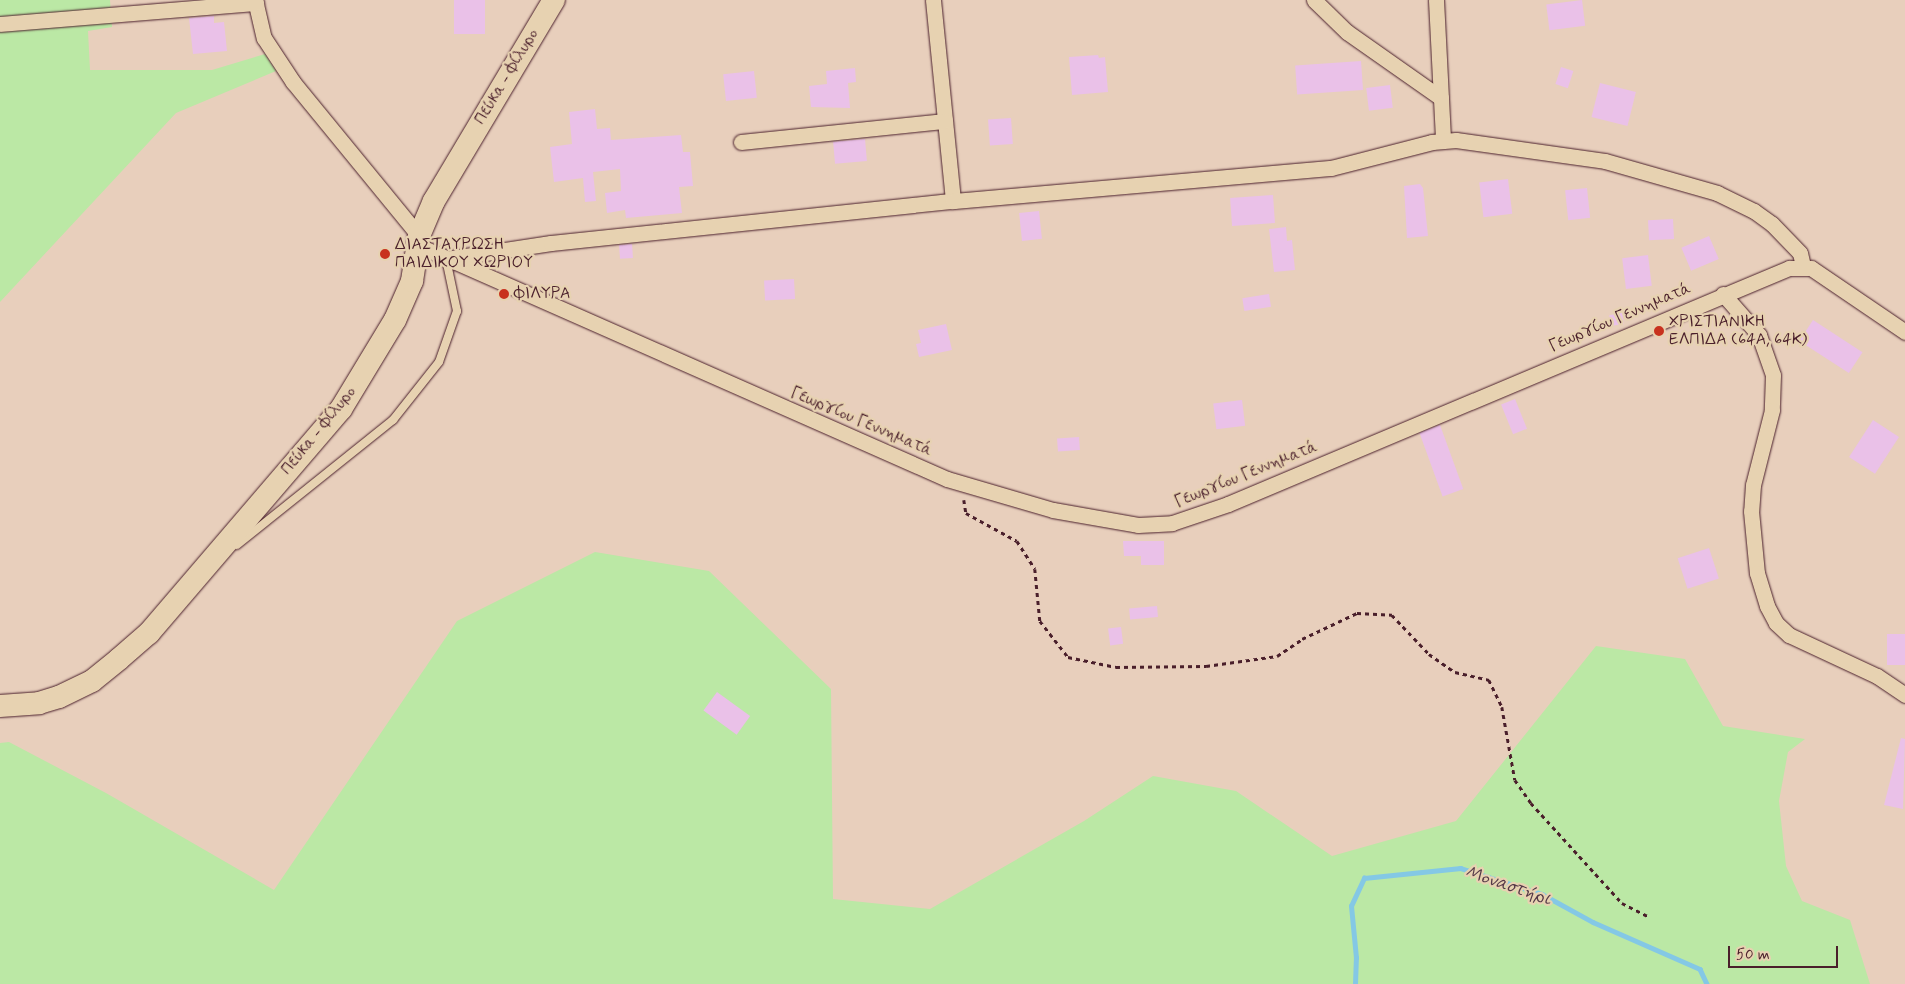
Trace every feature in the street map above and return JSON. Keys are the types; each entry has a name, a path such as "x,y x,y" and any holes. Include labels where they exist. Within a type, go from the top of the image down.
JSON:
{"main road":[{"name":"Πεύκα - Φίλυρο","path":"0,706 39,703 92,681 149,633 341,409 396,320 412,281 418,240 451,169 554,0"}],"street":[{"path":"933,0 953,201"},
{"path":"1314,0 1347,32 1441,98"},
{"path":"1436,0 1443,140"},
{"path":"0,24 255,2 264,38 293,82 418,240"},
{"path":"741,142 945,121"},
{"path":"446,259 551,243 953,201 1331,168 1443,140 1483,141 1578,156 1648,171 1717,193 1754,211 1772,224 1798,250 1803,266 1817,272 1905,332"},
{"name":"Γεωργίου Γεννηματά","path":"418,240 446,259 961,484 1089,518 1138,525 1172,523 1260,491 1776,272 1803,266"},
{"path":"1723,294 1759,335 1773,376 1772,410 1753,485 1751,511 1757,573 1767,606 1776,622 1789,635 1877,676 1905,695"}],"lane":[{"path":"198,575 393,420 439,362 457,311 446,259"}],"path":[{"path":"961,484 966,513 1017,541 1035,569 1040,621 1068,657 1116,667 1206,666 1277,656 1302,639 1357,613 1392,615 1429,654 1455,672 1489,680 1502,707 1515,780 1531,803 1622,903 1648,916"}],"green space":[{"path":"0,0 110,0 112,27 88,31 90,70 212,70 265,54 276,71 176,113 0,302"},
{"path":"595,552 709,571 831,689 833,899 930,909 1084,821 1153,776 1236,791 1332,856 1456,821 1596,646 1685,659 1723,726 1805,739 1788,752 1779,801 1786,866 1802,901 1850,920 1870,984 0,984 0,743 9,742 106,793 274,890 457,621"}],"building":[{"path":"454,0 485,0 485,34 454,34"},
{"path":"1582,0 1585,26 1549,30 1546,4"},
{"path":"214,16 214,23 224,22 227,51 193,54 189,18"},
{"path":"1098,55 1099,58 1105,57 1108,92 1072,95 1069,57"},
{"path":"1361,61 1363,90 1297,95 1295,66"},
{"path":"1561,67 1573,71 1568,88 1555,84"},
{"path":"855,68 856,82 848,83 850,108 811,107 809,86 827,84 826,71"},
{"path":"754,71 757,98 726,101 723,74"},
{"path":"1600,83 1636,92 1627,126 1592,117"},
{"path":"1390,85 1393,108 1369,111 1366,88"},
{"path":"595,109 597,129 610,128 611,140 681,135 683,152 690,152 693,186 679,187 682,213 626,218 625,210 607,213 605,193 621,191 620,169 593,172 596,201 585,202 583,178 554,182 550,147 572,144 569,112"},
{"path":"1011,118 1013,144 990,146 988,120"},
{"path":"865,139 867,161 835,164 833,142"},
{"path":"1508,179 1512,214 1483,217 1479,183"},
{"path":"1420,184 1423,188 1428,236 1407,238 1404,186"},
{"path":"1587,188 1590,218 1568,220 1565,190"},
{"path":"1273,195 1275,223 1232,226 1230,198"},
{"path":"1039,211 1042,239 1022,241 1019,213"},
{"path":"1673,219 1674,239 1649,240 1648,220"},
{"path":"1286,227 1287,241 1292,240 1295,270 1274,272 1269,229"},
{"path":"1709,236 1719,259 1691,271 1681,248"},
{"path":"632,244 633,258 620,259 619,245"},
{"path":"1648,255 1652,286 1626,289 1622,258"},
{"path":"794,279 795,299 765,301 764,281"},
{"path":"1269,294 1271,307 1244,311 1242,298"},
{"path":"1622,313 1624,324 1611,326 1609,315"},
{"path":"1813,320 1862,352 1849,373 1799,341"},
{"path":"946,324 952,350 919,357 916,344 921,343 918,330"},
{"path":"1515,399 1527,429 1513,434 1501,405"},
{"path":"1242,400 1245,426 1216,429 1213,404"},
{"path":"1873,420 1899,437 1875,474 1849,457"},
{"path":"1440,425 1463,489 1443,496 1419,433"},
{"path":"1079,437 1080,450 1058,452 1057,439"},
{"path":"1123,541 1164,541 1164,565 1141,565 1141,556 1124,556"},
{"path":"1709,548 1719,578 1688,589 1678,558"},
{"path":"1157,606 1158,617 1130,619 1129,608"},
{"path":"1121,627 1123,644 1110,645 1108,629"},
{"path":"1887,634 1905,634 1905,665 1887,665"},
{"path":"717,692 750,716 737,735 703,711"},
{"path":"1901,738 1905,739 1903,809 1884,805"}],"waterway":[{"name":"Μοναστήρι","path":"1355,984 1356,958 1351,906 1364,878 1460,868 1542,894 1593,922 1700,969 1707,984"}],"place":[{"name":"ΔΙΑΣΤΑΥΡΩΣΗ ΠΑΙΔΙΚΟΥ ΧΩΡΙΟΥ","path":"385,254"},
{"name":"ΦΙΛΥΡΑ","path":"504,294"},
{"name":"ΧΡΙΣΤΙΑΝΙΚΗ ΕΛΠΙΔΑ (64Α, 64Κ)","path":"1659,331"}]}
